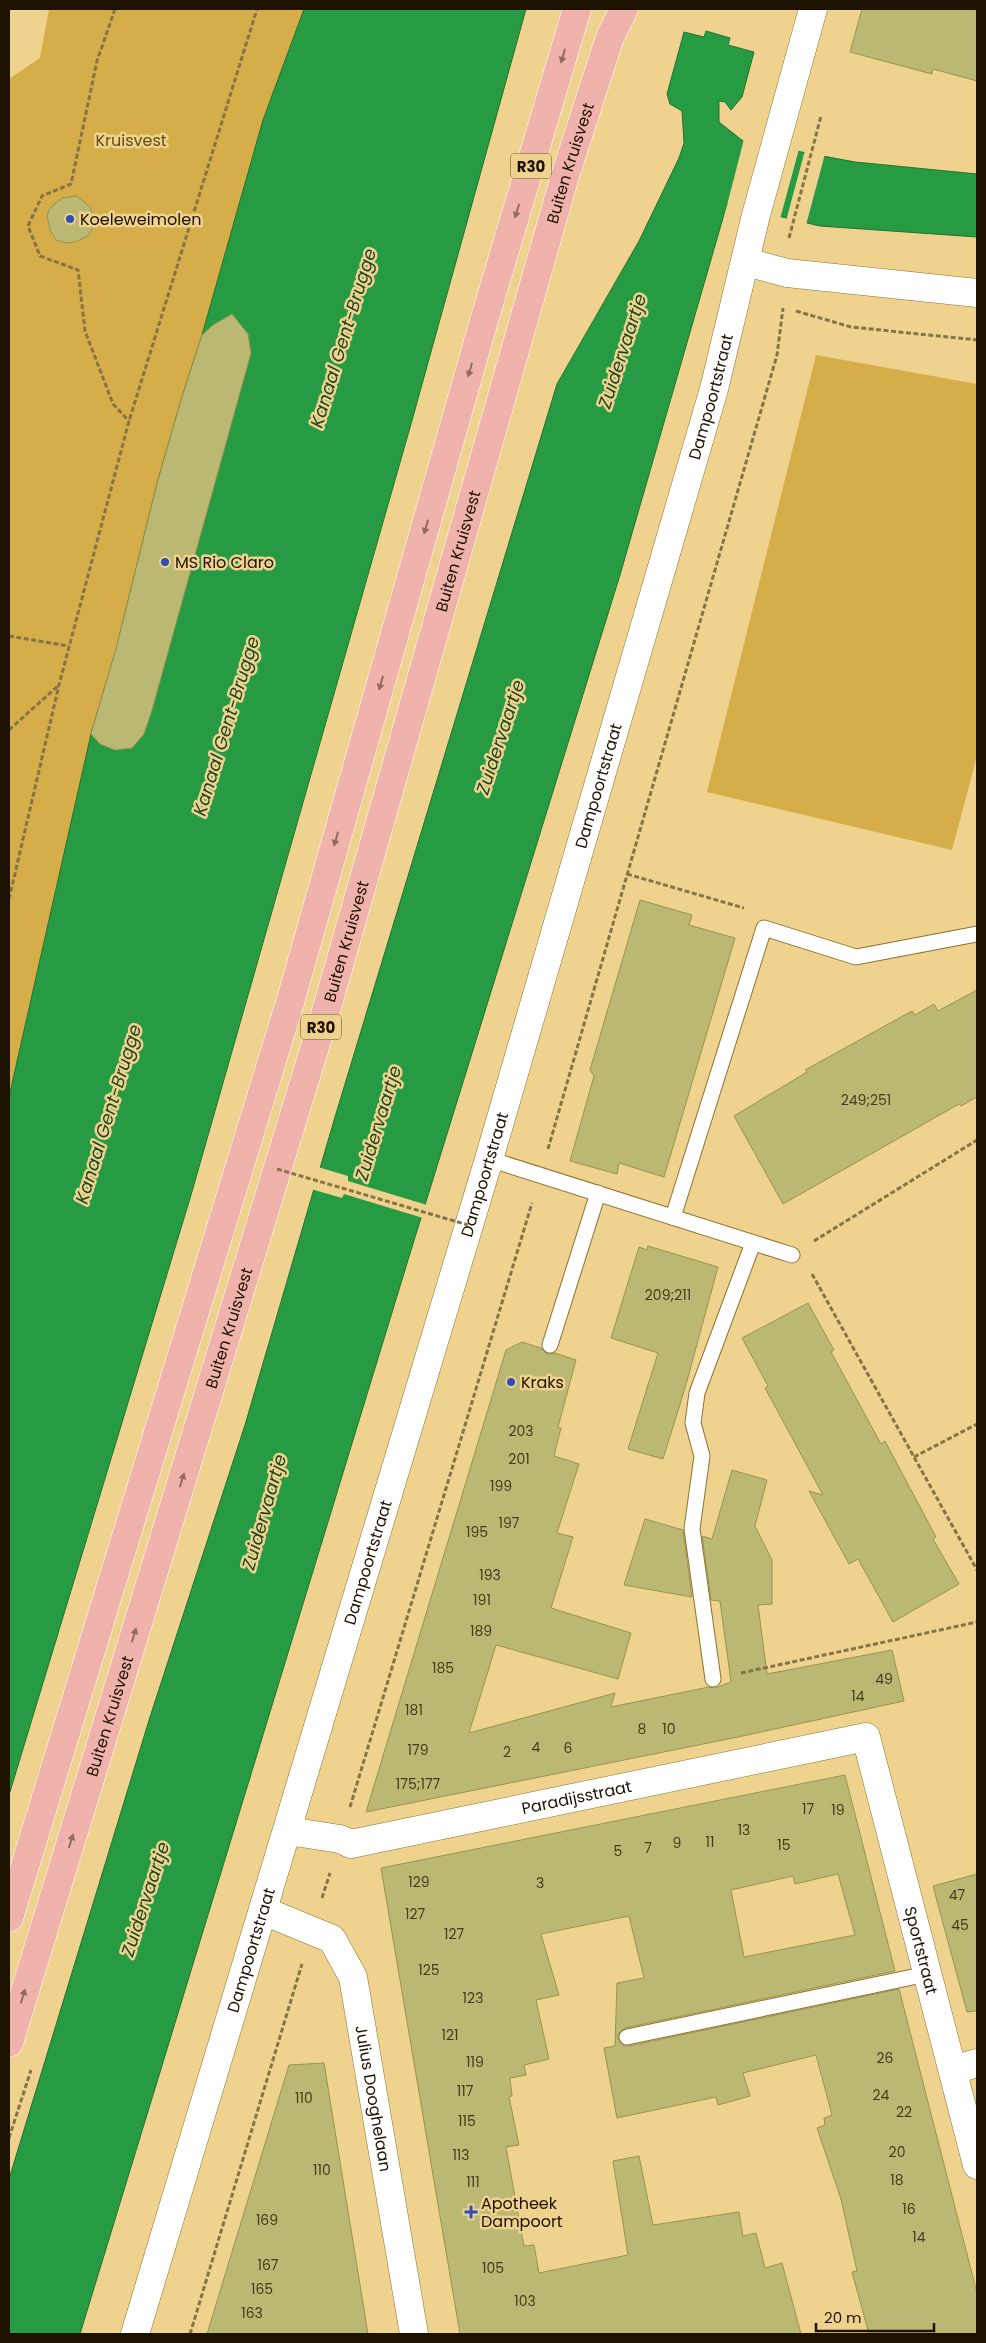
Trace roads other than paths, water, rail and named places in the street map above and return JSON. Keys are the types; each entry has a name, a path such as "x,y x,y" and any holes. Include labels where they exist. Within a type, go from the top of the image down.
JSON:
{"main road":[{"name":"R30","path":"9,1918 291,999 478,343 576,9"},
{"name":"Buiten Kruisvest","path":"9,2043 326,1011 565,176 610,37 624,9"}],"street":[{"name":"Dampoortstraat","path":"135,2334 288,1831 714,389 756,215 813,9"},
{"path":"746,262 787,273 977,293"},
{"name":"Paradijsstraat","path":"288,1831 340,1839 351,1844 866,1737"},
{"name":"Sportstraat","path":"866,1737 927,1974 965,2067 977,2165"},
{"name":"Julius Dooghelaan","path":"264,1911 332,1939 353,1977 414,2334"}],"lane":[{"path":"673,1217 764,928 856,956 977,934"},
{"path":"488,1159 792,1255"},
{"path":"550,1345 598,1193"},
{"path":"713,1679 692,1528 702,1456 693,1423 697,1393 753,1243"},
{"path":"627,2037 927,1974"}],"water":[{"name":"Kanaal Gent-Brugge","path":"304,9 526,9 411,424 191,1195 9,1795 9,1097 91,734 117,645 158,480 202,335 263,120"},
{"name":"Zuidervaartje","path":"706,31 730,38 728,45 754,52 742,97 731,110 725,102 719,101 719,122 743,141 855,162 977,174 977,237 820,226 727,204 620,575 412,1247 80,2334 9,2334 9,2179 150,1717 245,1425 335,1117 557,384 639,241 679,158 684,143 682,111 670,104 667,94 684,32 704,37"}],"place":[{"name":"Koeleweimolen","path":"70,219"},
{"name":"MS Rio Claro","path":"165,562"},
{"name":"Kraks","path":"511,1382"},
{"name":"Apotheek Dampoort","path":"471,2212"}],"park label":[{"name":"Kruisvest","path":"131,140"}]}
